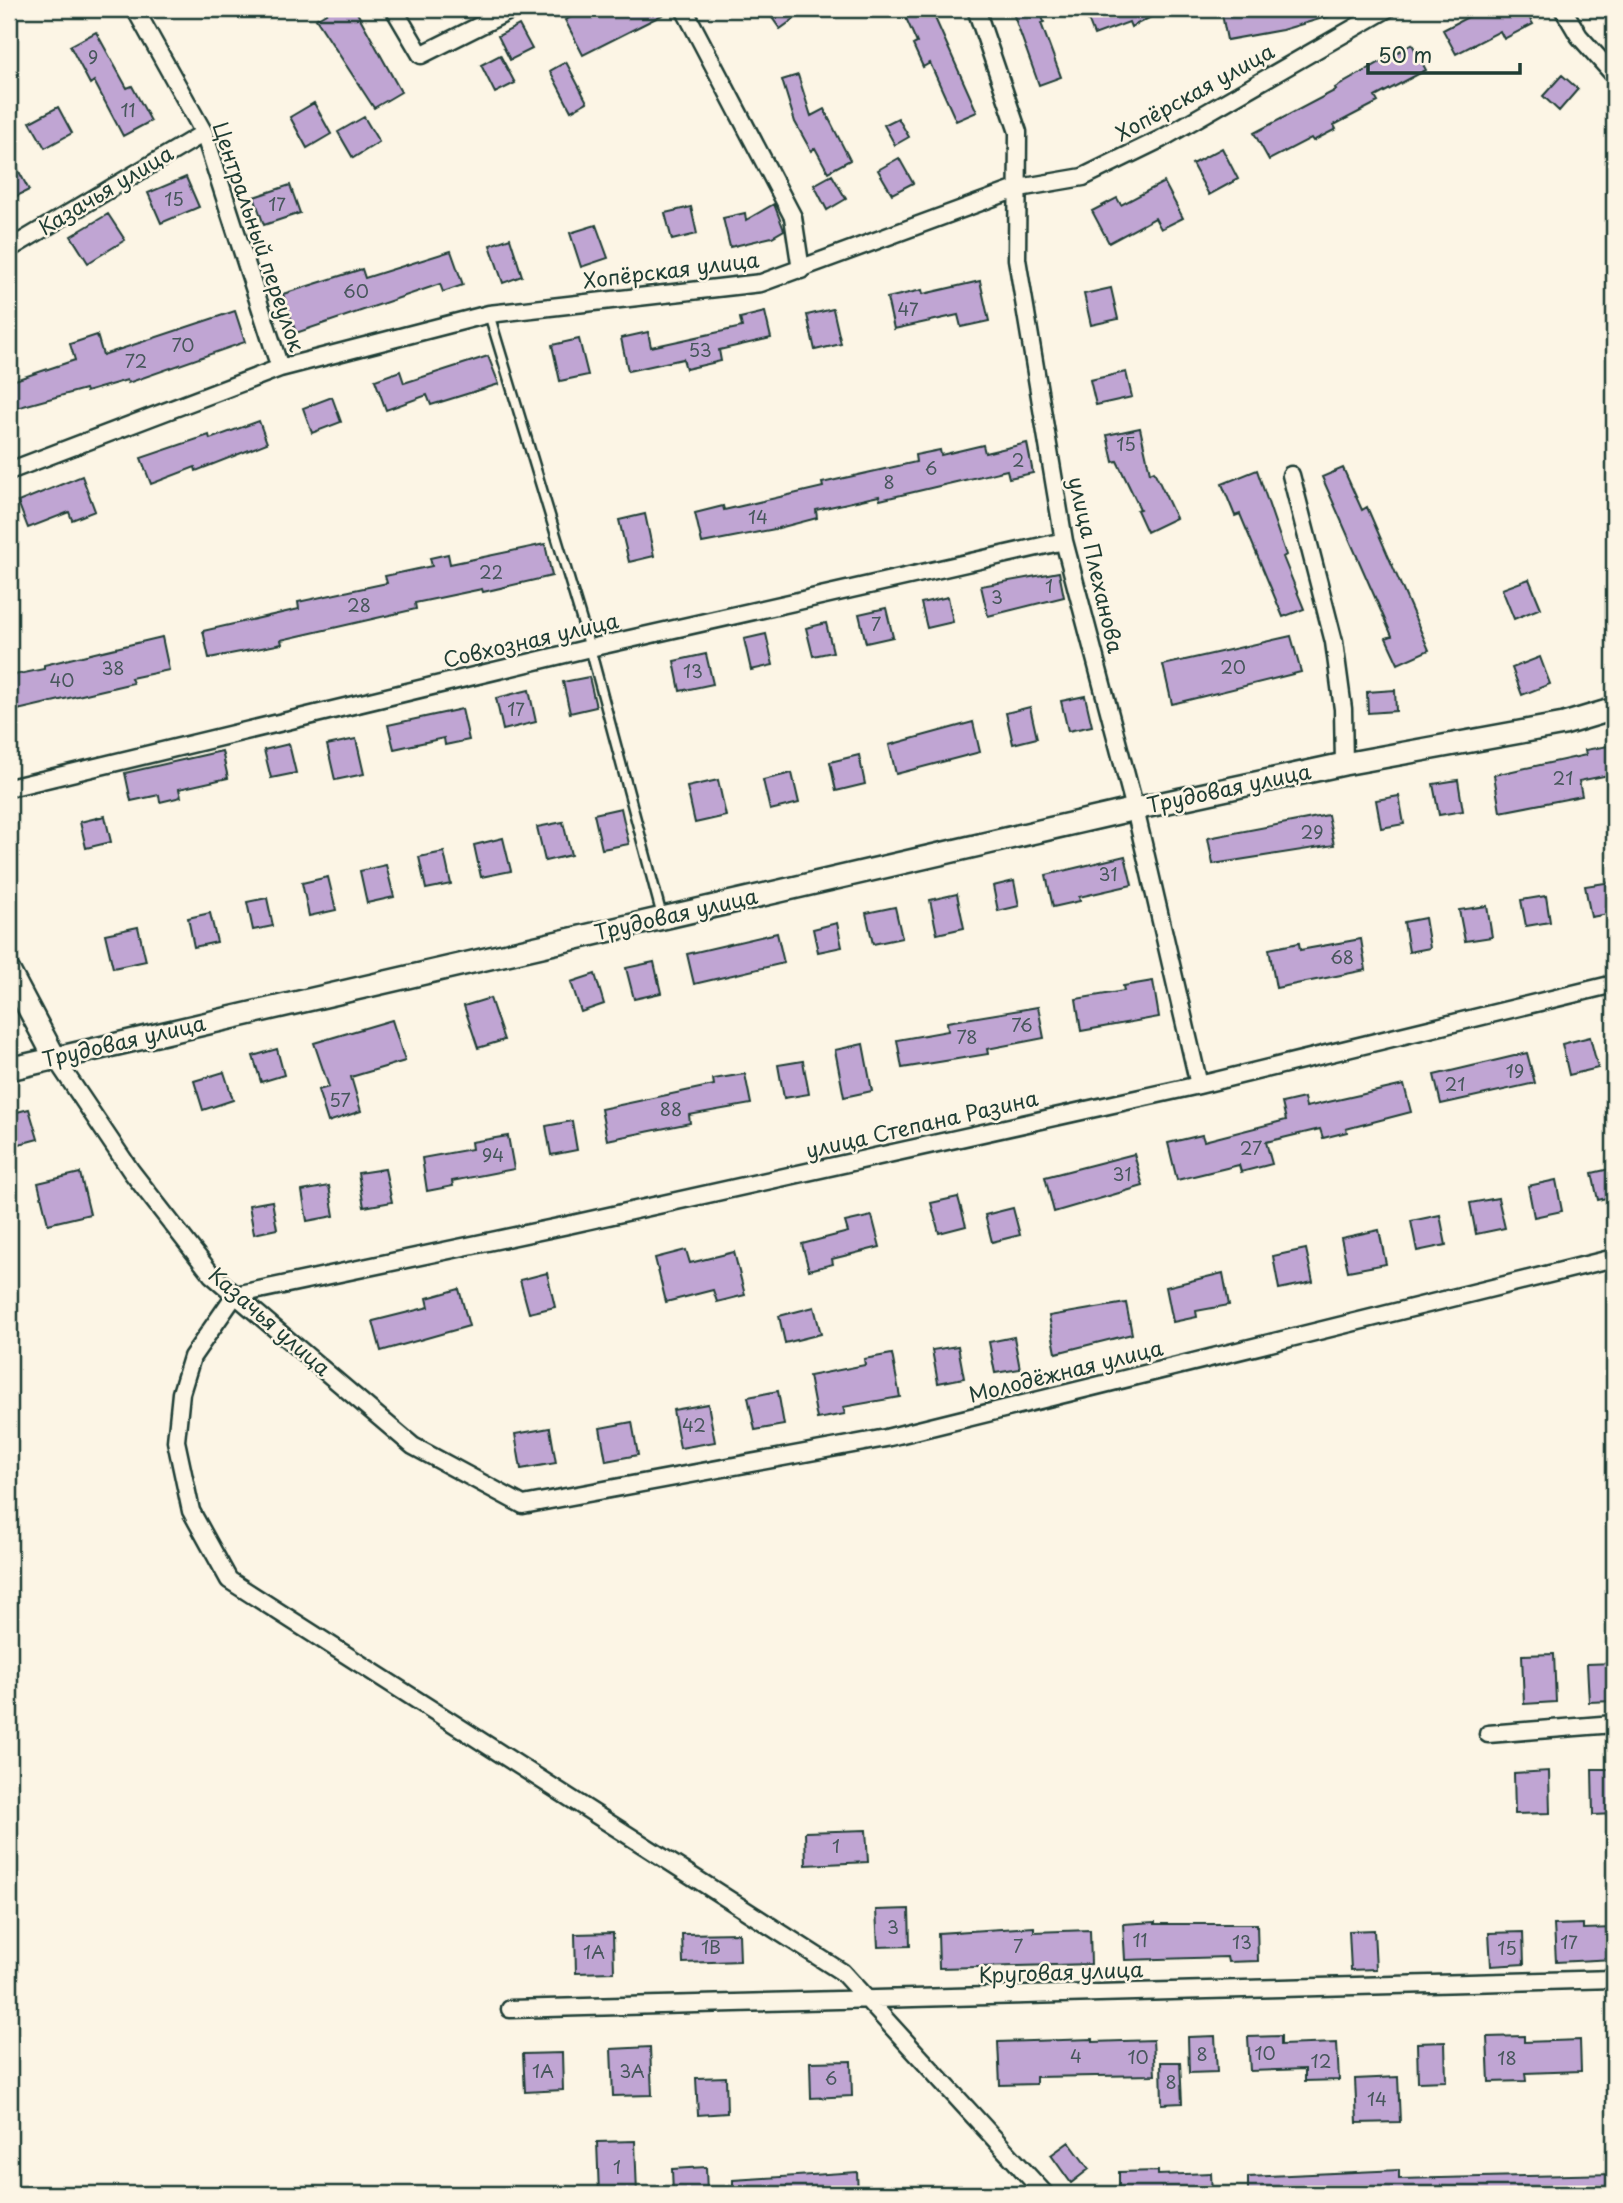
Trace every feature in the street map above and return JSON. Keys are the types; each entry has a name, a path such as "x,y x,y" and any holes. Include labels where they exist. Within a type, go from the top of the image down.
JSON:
{"street":[{"name":"Центральный переулок","path":"135,9 204,133 280,368"},
{"path":"394,9 421,55 513,9"},
{"path":"684,9 793,217 801,270"},
{"name":"улица Плеханова","path":"976,9 1018,132 1017,259 1064,541 1135,809 1199,1085"},
{"name":"Хопёрская улица","path":"9,471 280,368 489,314 761,283 1019,188 1083,177 1161,139 1387,9"},
{"path":"1563,9 1579,36 1614,75"},
{"name":"Казачья улица","path":"9,249 204,133"},
{"path":"1291,475 1334,642 1343,709 1344,764"},
{"name":"Совхозная улица","path":"9,788 590,648 1064,541"},
{"name":"Трудовая улица","path":"9,1069 1135,809 1344,764 1564,724 1614,709"},
{"name":"Казачья улица","path":"9,971 55,1058 131,1171 212,1275 413,1446 523,1505"},
{"name":"улица Степана Разина","path":"235,1294 568,1225 1199,1085 1614,984"},
{"name":"Молодёжная улица","path":"523,1505 886,1438 1614,1258"},
{"path":"235,1294 192,1357 181,1393 176,1441 191,1511 229,1580 842,1972 1045,2194"},
{"path":"1488,1734 1614,1724"},
{"name":"Круговая улица","path":"510,2009 1614,1979"}],"lane":[{"path":"489,314 590,648 663,919"}],"building":[{"path":"333,9 355,9 401,92 374,108 316,19"},
{"path":"587,9 674,9 583,55 565,20"},
{"path":"766,9 808,9 780,29"},
{"path":"902,9 931,9 977,112 956,121 930,63 923,67 913,45 917,43"},
{"path":"1025,9 1039,9 1044,22 1041,23 1061,77 1039,85 1013,13"},
{"path":"1084,9 1167,9 1131,27 1129,22 1094,35"},
{"path":"1221,9 1339,9 1340,13 1282,30 1227,40"},
{"path":"1483,9 1524,9 1533,24 1504,39 1500,31 1456,54 1443,30"},
{"path":"519,25 532,49 510,60 498,36"},
{"path":"96,32 127,88 132,86 151,121 123,136 94,81 90,84 70,46"},
{"path":"1412,44 1426,70 1375,97 1378,102 1334,125 1336,129 1313,141 1311,138 1269,160 1254,133 1336,90 1335,88"},
{"path":"500,55 515,83 495,93 481,65"},
{"path":"566,62 587,102 571,111 550,71"},
{"path":"798,75 811,116 824,109 850,160 828,172 815,148 811,151 795,122 782,80"},
{"path":"1562,75 1578,89 1559,111 1543,96"},
{"path":"314,103 331,134 307,148 290,117"},
{"path":"58,107 72,133 45,148 30,122"},
{"path":"364,117 379,142 353,158 338,132"},
{"path":"898,118 909,137 895,145 884,125"},
{"path":"1222,148 1238,179 1209,195 1192,164"},
{"path":"9,153 29,190 9,200"},
{"path":"899,158 913,183 892,194 878,170"},
{"path":"832,175 846,199 827,210 814,185"},
{"path":"186,177 199,207 161,223 148,193"},
{"path":"1164,182 1183,218 1161,229 1155,218 1109,243 1092,211 1117,198 1121,205"},
{"path":"290,185 300,213 264,225 254,197"},
{"path":"774,204 784,230 772,237 730,247 723,218 745,213 746,220"},
{"path":"691,207 697,234 672,240 665,213"},
{"path":"108,214 125,240 88,263 71,236"},
{"path":"596,225 608,258 581,267 570,233"},
{"path":"510,238 522,276 503,283 490,245"},
{"path":"451,251 463,285 443,292 440,284 296,333 283,294 362,269 365,278"},
{"path":"980,281 989,321 961,327 958,315 894,329 887,298 922,290 923,294"},
{"path":"1111,288 1118,319 1091,325 1084,294"},
{"path":"833,309 841,344 815,350 807,315"},
{"path":"235,311 245,342 128,383 127,380 86,392 85,389 9,410 9,382 75,360 70,344 97,335 103,355"},
{"path":"765,312 771,338 719,350 721,361 686,369 683,359 628,371 621,338 648,332 651,347 742,327 740,318"},
{"path":"579,339 588,375 560,381 552,345"},
{"path":"488,356 499,384 431,405 427,395 386,410 375,380 400,371 404,383"},
{"path":"1126,372 1132,397 1096,405 1090,380"},
{"path":"332,397 341,422 312,433 303,408"},
{"path":"259,421 267,443 196,471 195,467 151,484 141,458 209,435 210,439"},
{"path":"1140,428 1150,473 1154,471 1176,518 1147,532 1137,510 1140,509 1117,461 1113,462 1107,435"},
{"path":"1027,443 1033,473 1009,478 1007,470 880,500 879,496 816,510 817,518 702,543 695,513 723,506 724,510 823,487 822,483 916,462 915,455 940,450 941,455 983,445 985,453"},
{"path":"1343,468 1362,510 1367,507 1429,650 1398,664 1386,638 1392,636 1322,477"},
{"path":"1257,470 1286,555 1283,557 1304,609 1283,617 1240,514 1235,516 1222,484"},
{"path":"82,476 95,511 72,520 69,512 28,528 18,502"},
{"path":"645,514 654,556 629,562 619,520"},
{"path":"545,544 552,576 483,592 482,589 415,603 416,609 281,640 282,644 209,658 203,631 299,609 298,602 387,583 385,576 432,566 430,558 448,554 450,564"},
{"path":"1059,572 1064,597 988,616 981,586"},
{"path":"1529,579 1541,608 1514,619 1502,589"},
{"path":"948,597 953,622 927,628 921,603"},
{"path":"886,608 893,637 866,643 859,614"},
{"path":"826,623 833,652 813,656 806,628"},
{"path":"766,634 773,665 751,670 744,639"},
{"path":"1291,636 1301,672 1172,704 1163,665"},
{"path":"162,637 169,670 131,678 133,683 9,712 9,676"},
{"path":"706,654 713,684 680,691 674,661"},
{"path":"1540,657 1550,684 1522,695 1512,668"},
{"path":"589,677 596,707 570,713 563,682"},
{"path":"529,690 536,722 503,730 496,698"},
{"path":"1395,690 1396,711 1368,713 1367,692"},
{"path":"1085,696 1092,726 1068,731 1061,701"},
{"path":"1030,707 1037,738 1013,744 1006,713"},
{"path":"462,709 469,740 445,745 444,738 394,749 388,725"},
{"path":"973,722 980,752 896,774 889,745"},
{"path":"356,739 364,774 335,780 327,745"},
{"path":"289,744 296,773 271,778 264,750"},
{"path":"1614,745 1614,774 1579,781 1582,796 1500,812 1494,775 1586,755 1585,750"},
{"path":"222,751 228,778 179,789 181,797 160,802 159,795 131,801 125,773"},
{"path":"859,755 865,784 836,791 830,762"},
{"path":"792,773 799,803 770,810 763,780"},
{"path":"718,780 726,816 695,823 687,787"},
{"path":"1458,780 1463,811 1439,815 1433,784"},
{"path":"1399,796 1404,824 1381,828 1376,800"},
{"path":"621,808 629,844 602,849 594,814"},
{"path":"1328,815 1334,845 1213,864 1208,838"},
{"path":"105,816 111,842 86,848 80,822"},
{"path":"563,822 571,855 545,861 537,827"},
{"path":"503,838 511,871 481,877 474,845"},
{"path":"444,852 451,884 426,889 419,857"},
{"path":"1125,856 1132,885 1079,897 1080,901 1053,907 1046,875"},
{"path":"386,865 394,897 367,903 360,871"},
{"path":"328,877 336,910 309,916 302,883"},
{"path":"1014,881 1019,906 998,911 993,886"},
{"path":"1612,882 1614,913 1591,917 1585,886"},
{"path":"957,894 964,928 937,934 930,900"},
{"path":"1546,896 1550,922 1526,926 1521,900"},
{"path":"267,898 273,926 253,930 247,902"},
{"path":"1487,906 1492,937 1465,941 1459,910"},
{"path":"895,907 902,938 873,944 866,913"},
{"path":"210,913 217,942 194,947 188,918"},
{"path":"1425,918 1430,948 1409,952 1404,922"},
{"path":"837,923 842,947 818,952 813,929"},
{"path":"138,927 146,961 113,968 105,934"},
{"path":"777,933 784,963 694,984 687,954"},
{"path":"1361,939 1366,970 1276,988 1269,949 1299,943 1300,950"},
{"path":"654,962 661,993 634,999 626,968"},
{"path":"595,974 604,1004 581,1012 571,982"},
{"path":"1153,981 1159,1017 1081,1031 1076,999 1124,991 1123,986"},
{"path":"490,998 504,1040 478,1048 464,1006"},
{"path":"1038,1007 1044,1038 987,1049 988,1054 902,1068 897,1040 948,1031 947,1022"},
{"path":"392,1020 405,1061 351,1077 361,1111 328,1122 318,1090 329,1087 314,1043"},
{"path":"1590,1037 1598,1068 1569,1075 1562,1044"},
{"path":"863,1044 872,1091 844,1097 835,1050"},
{"path":"277,1049 284,1075 261,1082 253,1056"},
{"path":"1527,1053 1535,1083 1441,1104 1434,1075"},
{"path":"803,1061 809,1094 784,1098 778,1065"},
{"path":"224,1072 233,1100 203,1110 194,1081"},
{"path":"745,1074 751,1104 689,1115 690,1123 607,1140 601,1109 714,1085 713,1079"},
{"path":"1404,1085 1411,1112 1346,1129 1347,1132 1323,1138 1320,1129 1266,1142 1272,1164 1241,1172 1239,1165 1177,1180 1168,1143 1202,1135 1204,1141 1286,1120 1282,1103 1304,1098 1306,1107"},
{"path":"29,1109 38,1139 12,1146 9,1114"},
{"path":"572,1121 577,1150 551,1155 546,1126"},
{"path":"508,1136 514,1169 452,1181 453,1186 427,1191 422,1158 472,1149 471,1142"},
{"path":"1134,1154 1143,1186 1054,1212 1045,1177"},
{"path":"1614,1168 1614,1196 1598,1200 1592,1173"},
{"path":"385,1169 392,1202 364,1207 358,1173"},
{"path":"80,1173 90,1214 48,1224 38,1183"},
{"path":"1556,1180 1562,1211 1534,1217 1528,1186"},
{"path":"329,1186 334,1216 307,1221 302,1191"},
{"path":"958,1197 966,1226 939,1233 931,1203"},
{"path":"1498,1198 1505,1228 1476,1234 1470,1203"},
{"path":"272,1201 277,1229 254,1234 249,1205"},
{"path":"1013,1208 1020,1235 992,1242 985,1215"},
{"path":"1440,1215 1446,1245 1417,1251 1411,1221"},
{"path":"872,1216 880,1247 832,1259 833,1264 809,1270 802,1244 848,1232 845,1222"},
{"path":"1379,1230 1386,1264 1348,1271 1341,1238"},
{"path":"1306,1249 1313,1282 1279,1289 1273,1256"},
{"path":"686,1250 690,1263 734,1252 745,1295 717,1302 713,1290 666,1302 655,1258"},
{"path":"547,1273 555,1307 529,1313 520,1280"},
{"path":"1223,1273 1229,1305 1196,1311 1197,1317 1173,1322 1166,1287"},
{"path":"459,1289 469,1326 381,1351 373,1321 429,1307 427,1298"},
{"path":"1126,1303 1132,1334 1056,1353 1049,1316"},
{"path":"814,1307 821,1334 785,1343 779,1316"},
{"path":"1014,1337 1020,1369 995,1373 989,1342"},
{"path":"958,1346 964,1378 938,1383 932,1350"},
{"path":"892,1354 900,1397 843,1407 845,1414 817,1419 809,1376 865,1365 864,1359"},
{"path":"778,1391 784,1425 755,1430 748,1397"},
{"path":"708,1404 715,1442 680,1448 673,1410"},
{"path":"632,1422 638,1455 606,1461 600,1428"},
{"path":"550,1428 556,1463 521,1469 515,1434"},
{"path":"1554,1654 1556,1702 1524,1704 1522,1655"},
{"path":"1614,1663 1614,1701 1589,1702 1587,1664"},
{"path":"1592,1769 1614,1769 1614,1814 1593,1815"},
{"path":"1549,1771 1550,1813 1515,1814 1514,1773"},
{"path":"866,1830 868,1862 806,1865 805,1832"},
{"path":"909,1909 910,1946 878,1947 876,1910"},
{"path":"1123,1924 1257,1924 1258,1961 1228,1962 1227,1957 1125,1960"},
{"path":"1583,1924 1583,1929 1614,1928 1614,1959 1556,1962 1554,1925"},
{"path":"1034,1927 1034,1932 1090,1930 1091,1964 939,1968 938,1933"},
{"path":"1374,1930 1376,1969 1351,1970 1349,1931"},
{"path":"1523,1932 1524,1964 1491,1966 1489,1933"},
{"path":"613,1933 614,1972 576,1973 575,1934"},
{"path":"739,1933 740,1961 683,1963 682,1934"},
{"path":"1215,2036 1217,2072 1189,2073 1188,2037"},
{"path":"1281,2036 1281,2045 1337,2043 1339,2080 1305,2081 1305,2069 1250,2071 1248,2037"},
{"path":"1524,2036 1524,2042 1580,2040 1581,2071 1525,2073 1526,2081 1489,2082 1487,2037"},
{"path":"1093,2039 1093,2042 1153,2040 1155,2075 1036,2077 1036,2084 1000,2085 998,2042"},
{"path":"1445,2042 1446,2081 1418,2082 1417,2043"},
{"path":"650,2047 652,2095 613,2096 611,2049"},
{"path":"562,2053 563,2090 525,2092 523,2054"},
{"path":"851,2061 852,2096 811,2098 810,2062"},
{"path":"1161,2062 1180,2062 1182,2103 1162,2104"},
{"path":"726,2077 727,2113 698,2115 696,2078"},
{"path":"1398,2077 1400,2122 1357,2123 1355,2079"},
{"path":"635,2141 637,2194 599,2194 597,2142"},
{"path":"1069,2142 1089,2169 1071,2183 1051,2155"},
{"path":"706,2167 707,2194 673,2194 672,2169"},
{"path":"1399,2170 1399,2179 1614,2174 1614,2194 1248,2194 1248,2177"},
{"path":"1158,2171 1158,2175 1211,2173 1212,2194 1119,2194 1119,2172"},
{"path":"857,2172 858,2194 733,2194 733,2180"}]}
